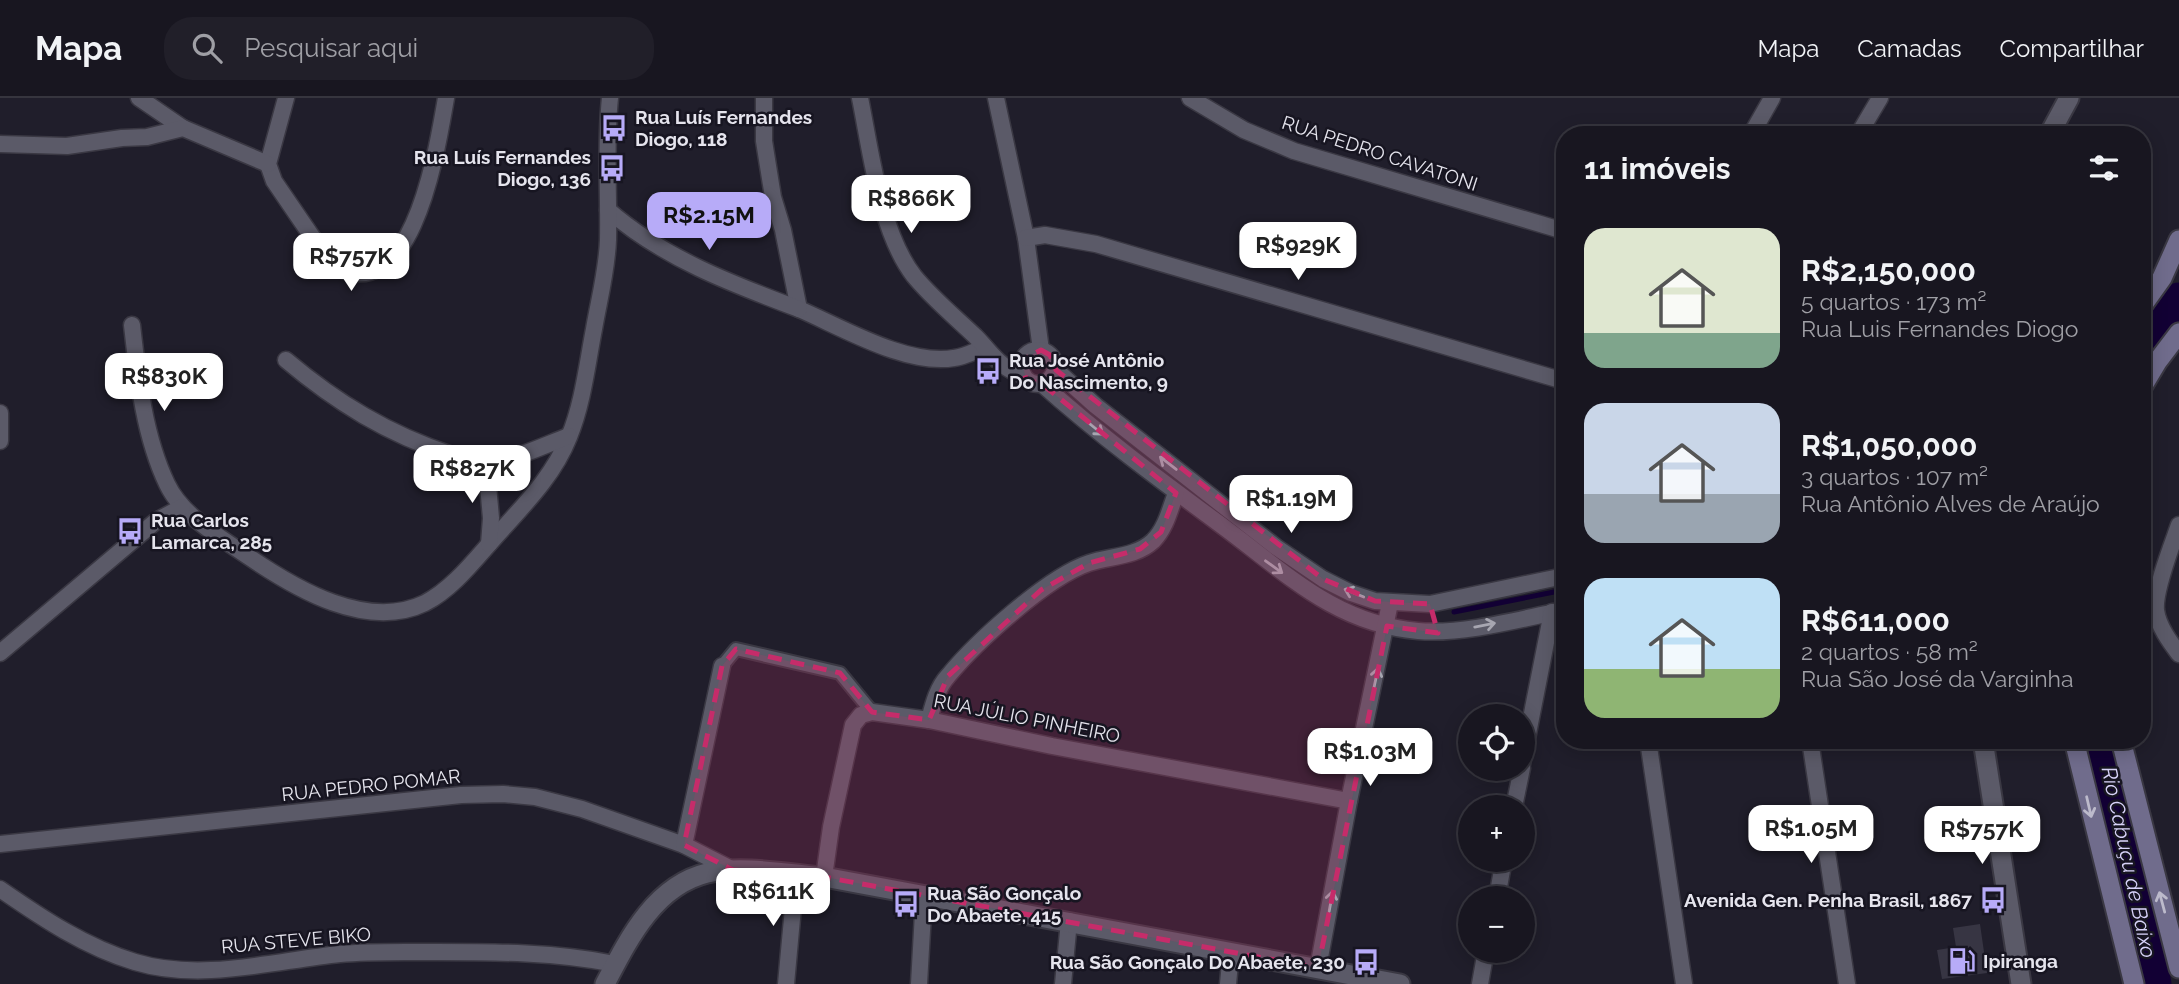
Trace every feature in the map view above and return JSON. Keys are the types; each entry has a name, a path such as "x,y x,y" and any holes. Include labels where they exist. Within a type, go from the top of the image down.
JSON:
{"main road":[{"path":"2151,293 2162,278 2179,240"},
{"path":"2151,372 2179,333"},
{"path":"2076,749 2134,984"},
{"path":"2123,749 2179,968"}],"street":[{"path":"139,98 183,128 268,164"},
{"path":"286,98 268,164 274,181 330,263 355,275 371,273 391,262 408,234 422,198 440,133 446,98"},
{"path":"132,325 147,421 155,453 167,485 182,507 238,549 301,590 326,601 376,612 400,610 424,603 446,588 535,493 555,465 569,436 584,387 607,245 606,134 610,98"},
{"path":"764,98 764,141 773,197 783,230 799,309"},
{"path":"860,98 881,198 900,255 942,306 1004,368 1023,368"},
{"path":"996,98 1026,238 1041,350"},
{"name":"RUA PEDRO CAVATONI","path":"1190,98 1244,130 1294,152 1556,229"},
{"path":"1756,126 1772,98"},
{"path":"1863,126 1880,98"},
{"path":"2054,126 2069,98"},
{"path":"0,145 67,146 147,137 183,128"},
{"path":"608,210 633,232 669,253 888,348 919,358 956,358 989,351"},
{"path":"1026,238 1045,235 1096,244 1556,379"},
{"path":"1023,368 1030,352 1041,350 1051,355 1056,370 1053,376 1042,384"},
{"path":"286,360 322,390 355,411 430,448 486,464 569,436"},
{"path":"1023,368 1031,383 1042,384 1176,493 1271,565 1320,599 1364,620 1387,626 1438,632 1556,611"},
{"path":"1056,370 1096,407 1276,547 1323,579 1351,593 1375,601 1430,604 1556,578"},
{"path":"0,413 0,441"},
{"path":"486,464 491,518 489,544"},
{"path":"929,720 936,696 948,676 991,633 1065,573 1089,563 1140,549 1152,542 1161,532 1176,493"},
{"path":"0,653 156,521 182,507"},
{"path":"2179,525 2157,594 2156,609 2160,623 2179,654"},
{"path":"1318,968 1390,603"},
{"path":"1430,604 1438,632"},
{"path":"1535,710 1556,620"},
{"path":"684,845 722,666 736,649 841,673 872,712 861,715 853,725 831,827 824,877"},
{"name":"RUA JÚLIO PINHEIRO","path":"872,712 929,720 1349,802"},
{"path":"1649,749 1684,984"},
{"path":"1811,749 1847,984"},
{"path":"1984,749 2021,984"},
{"name":"RUA PEDRO POMAR","path":"0,844 461,795 503,794 535,797 582,809 684,845 733,870"},
{"path":"605,984 649,909 675,888 707,873 733,870 824,877 1401,984"},
{"path":"786,984 796,875"},
{"name":"RUA STEVE BIKO","path":"0,889 77,938 135,962 175,968 231,969 342,954 401,952 514,952 584,958 615,964"},
{"path":"919,984 924,895"},
{"path":"1063,984 1069,921"},
{"path":"1228,984 1231,952"},
{"path":"1480,984 1484,963"}],"highlighted area":[{"path":"1041,350 1050,355 1056,370 1323,579 1375,601 1430,604 1438,633 1387,626 1318,968 824,877 733,870 684,845 722,666 736,649 840,673 872,712 929,720 948,676 1041,590 1089,563 1140,549 1161,532 1176,493 1042,384 1026,380 1022,360"}],"building":[{"name":"Ipiranga","path":"1980,924 1987,973 1942,979 1937,950 1956,947 1953,928"}],"waterway":[{"name":"Rio Cabuçu de Baixo","path":"2151,342 2179,299"},
{"path":"1454,612 1556,592"},
{"name":"Rio Cabuçu de Baixo","path":"2105,749 2155,984"}],"place":[{"name":"Rua Luís Fernandes Diogo, 118","path":"614,128"},
{"name":"Rua Luís Fernandes Diogo, 136","path":"612,168"},
{"name":"Rua José Antônio Do Nascimento, 9","path":"988,371"},
{"name":"Rua Carlos Lamarca, 285","path":"130,531"},
{"name":"Avenida Gen. Penha Brasil, 1867","path":"1993,900"},
{"name":"Rua São Gonçalo Do Abaete, 415","path":"906,904"},
{"name":"Ipiranga","path":"1962,961"},
{"name":"Rua São Gonçalo Do Abaete, 230","path":"1366,962"}]}
